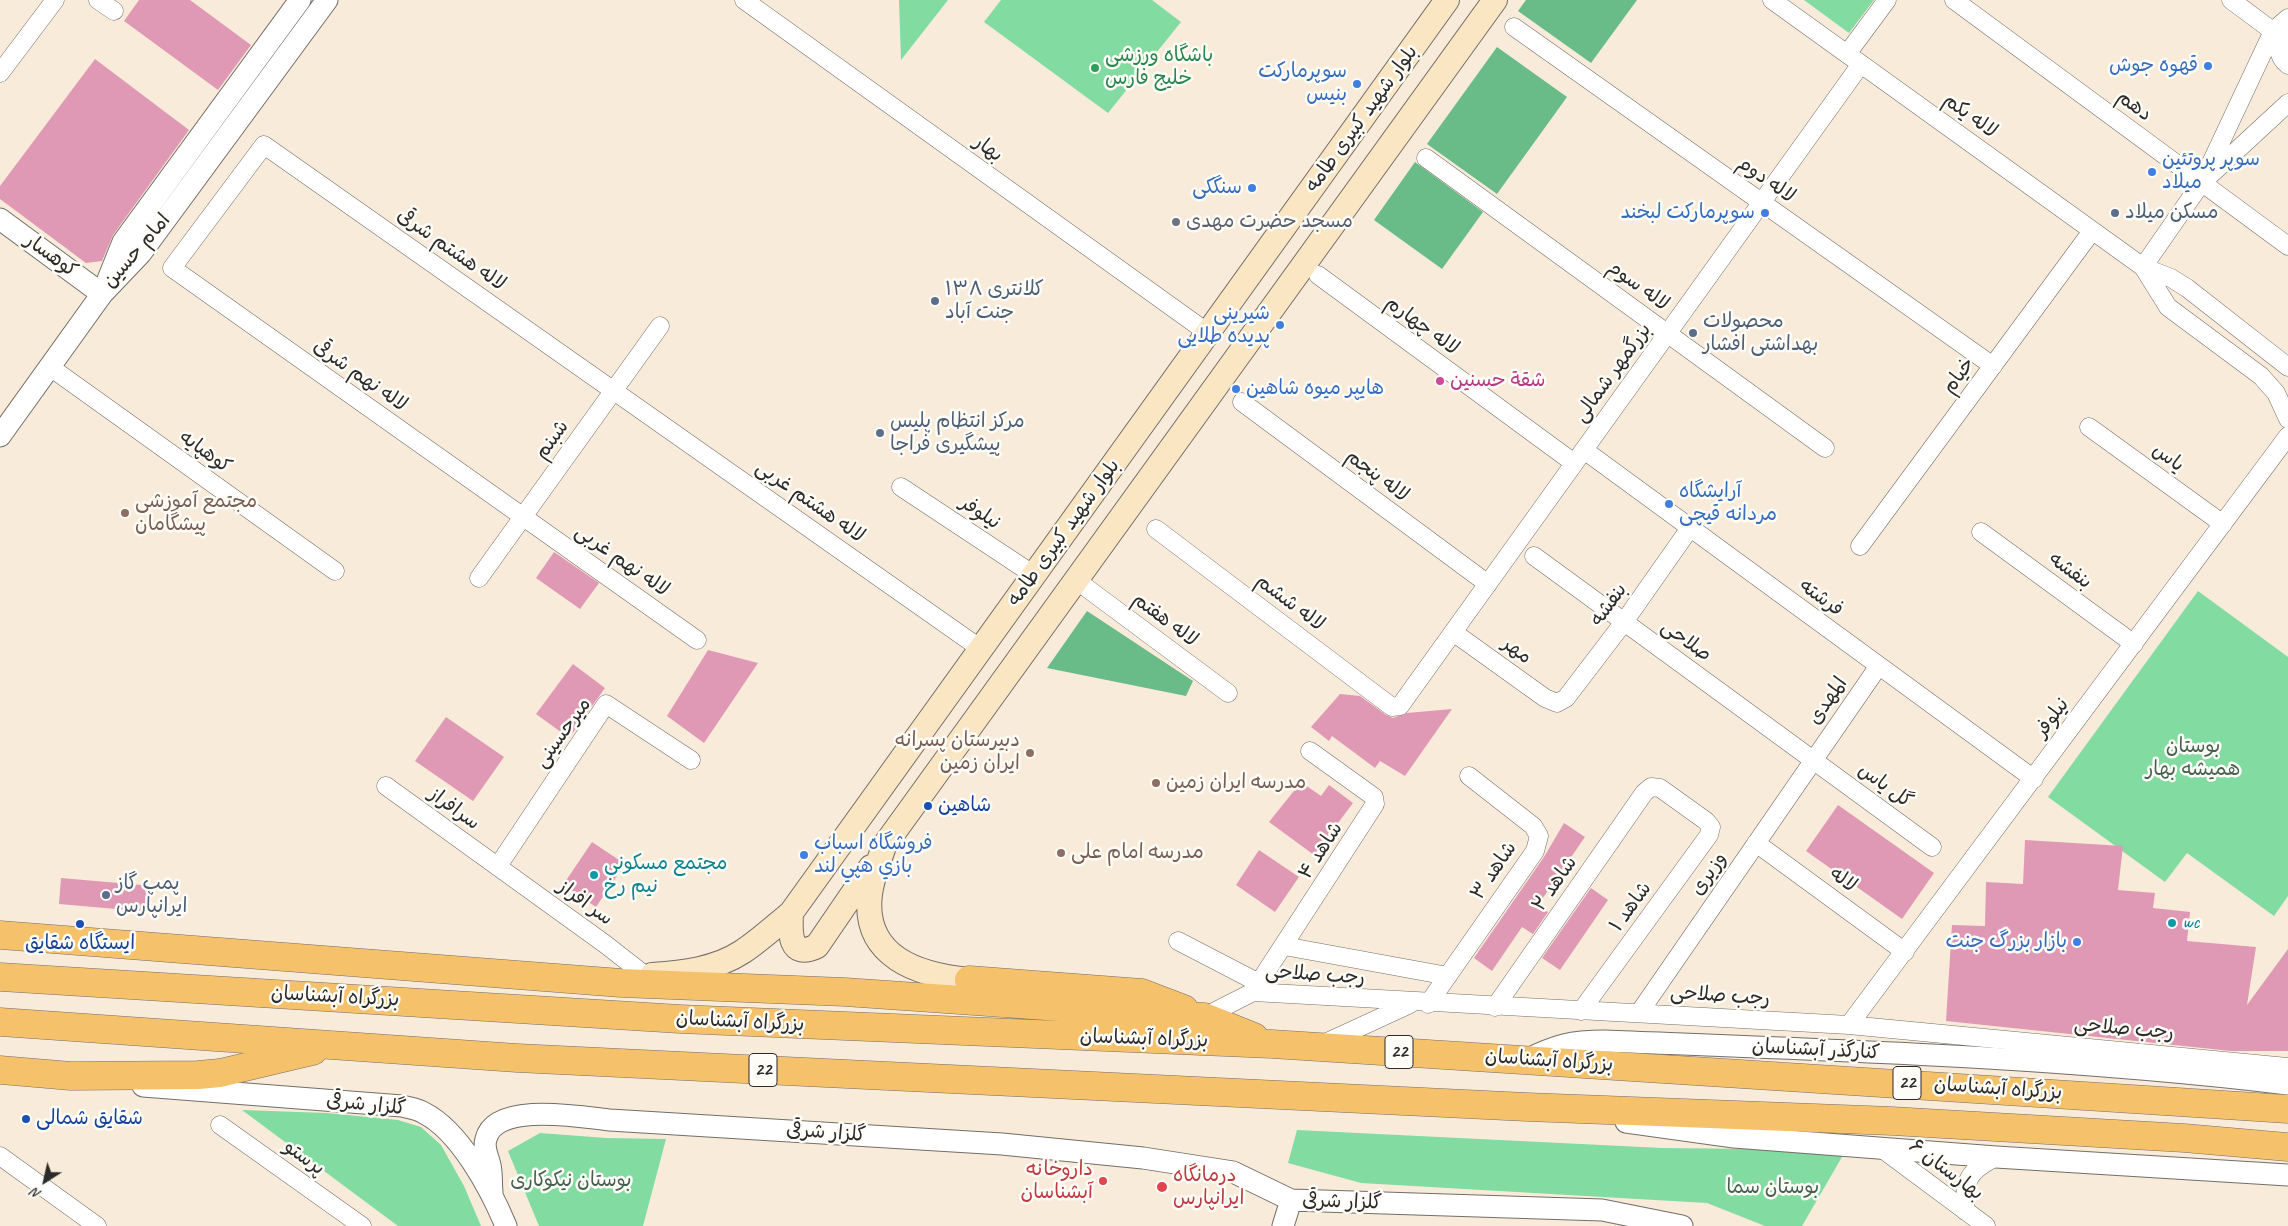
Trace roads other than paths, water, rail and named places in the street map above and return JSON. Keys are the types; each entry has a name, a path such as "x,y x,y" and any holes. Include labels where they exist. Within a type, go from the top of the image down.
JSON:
{"highway":[{"path":"0,935 634,980 845,992 1204,1017"},
{"name":"بزرگراه آبشناسان","path":"0,977 680,1019 1272,1044 2288,1109"},
{"path":"969,980 1142,993 1272,1044"},
{"name":"بزرگراه آبشناسان","path":"0,1022 516,1058 1527,1108 1902,1122 2184,1138 2288,1147"},
{"path":"2,1072 71,1076 220,1073 338,1045"}],"main road":[{"name":"بلوار شهید کبیری طامه","path":"969,980 938,976 914,969 897,959 883,947 875,934 870,916 870,896 873,877 884,846 1495,0"},
{"name":"بلوار شهید کبیری طامه","path":"634,980 720,964 742,952 791,913 1444,1"},
{"path":"791,913 790,936 792,942 803,949 810,950 818,946 884,846"}],"street":[{"path":"0,74 55,0"},
{"path":"98,0 114,11"},
{"name":"امام حسین","path":"102,294 123,242 300,0"},
{"name":"امام حسین","path":"102,294 141,253 327,0"},
{"name":"بهار","path":"744,0 1208,333"},
{"name":"لاله یکم","path":"1772,0 2143,267 2178,282 2288,367"},
{"name":"بزرگمهر شمالی","path":"1400,706 1762,203 1854,59 1887,0"},
{"name":"دهم","path":"1954,0 2288,246"},
{"path":"2231,0 2281,34"},
{"path":"2143,267 2202,182 2288,18"},
{"name":"لاله دوم","path":"1514,27 1993,366"},
{"path":"2281,34 2280,57 2288,65"},
{"path":"2202,182 2288,103"},
{"name":"لاله هشتم شرقی","path":"172,268 264,145 614,390"},
{"name":"لاله سوم","path":"1426,158 1825,448"},
{"name":"کوهسار","path":"0,219 102,294"},
{"name":"خیام","path":"1860,546 2092,231"},
{"name":"لاله یکم","path":"2143,267 2168,307 2261,376 2276,393 2288,419"},
{"name":"لاله نهم شرقی","path":"172,268 523,517"},
{"name":"لاله چهارم","path":"1318,275 1579,457"},
{"path":"0,436 102,294"},
{"name":"شبنم","path":"480,578 660,326"},
{"name":"کوهپایه","path":"50,367 335,571"},
{"name":"لاله هشتم غربی","path":"614,390 981,649"},
{"name":"لاله پنجم","path":"1242,402 1488,584"},
{"name":"یاس","path":"2089,427 2223,524"},
{"name":"نیلوفر","path":"1850,1025 2288,436"},
{"name":"فرشته","path":"1579,457 1690,528 2034,779"},
{"name":"نیلوفر","path":"901,487 1034,575"},
{"name":"لاله نهم غربی","path":"523,517 697,640"},
{"name":"بنفشه","path":"1557,703 1566,698 1624,622 1690,528"},
{"name":"لاله ششم","path":"1156,529 1392,706 1400,706"},
{"name":"بنفشه","path":"1981,532 2134,644"},
{"name":"صلاحی","path":"1534,556 1813,760"},
{"name":"لاله هفتم","path":"1076,580 1228,693"},
{"name":"مهر","path":"1453,632 1545,698 1557,703"},
{"name":"المهدی","path":"1813,760 1878,666"},
{"name":"میرحسینی","path":"498,866 606,704 691,760"},
{"name":"شاهد ۴","path":"1256,988 1375,804 1374,797 1310,751"},
{"name":"وزیری","path":"1639,1013 1813,760"},
{"name":"گل یاس","path":"1813,760 1932,847"},
{"name":"شاهد ۳","path":"1421,1003 1448,976 1535,851 1539,836 1533,826 1470,776"},
{"name":"سرافراز","path":"386,786 498,866"},
{"name":"شاهد ۱","path":"1581,1011 1709,835 1711,827 1706,821 1660,788 1651,787"},
{"name":"شاهد ۲","path":"1495,1007 1651,787"},
{"name":"لاله","path":"1756,843 1905,952"},
{"name":"سر افراز","path":"498,866 605,944 634,980"},
{"path":"1178,941 1256,988"},
{"path":"1284,946 1448,976"},
{"name":"رجب صلاحی","path":"1158,1040 1256,988 1421,1003 1850,1025 2288,1067"},
{"path":"1317,1047 1421,1003"},
{"name":"کنارگذر آبشناسان","path":"1526,1060 1550,1048 1573,1041 1605,1040 1963,1058 2208,1075 2288,1084"},
{"name":"گلزار شرقی","path":"71,1076 148,1087 402,1106 423,1112 450,1131 492,1192"},
{"path":"1527,1108 1734,1137 1996,1157 2288,1175"},
{"name":"گلزار شرقی","path":"492,1192 490,1166 485,1148 489,1130 499,1122 512,1117 547,1114 1002,1144 1143,1158 1233,1172 1291,1200 1602,1210 1682,1226"},
{"name":"پرستو","path":"220,1125 362,1226"},
{"name":"بهارستان ۶","path":"1881,1148 1986,1226"},
{"path":"0,1156 97,1226"},
{"path":"1965,1211 1967,1180 1973,1170 1996,1157"},
{"path":"492,1192 506,1226"},
{"path":"1283,1226 1291,1200"}],"place":[{"name":"قهوه جوش","path":"2208,66"},
{"name":"باشگاه ورزشی خلیج فارس","path":"1095,68"},
{"name":"سوپرمارکت بنیس","path":"1357,84"},
{"name":"سوپر پروتئین میلاد","path":"2152,172"},
{"name":"سنگکی","path":"1252,188"},
{"name":"سوپرمارکت لبخند","path":"1765,213"},
{"name":"مسکن میلاد","path":"2115,213"},
{"name":"مسجد حضرت مهدی","path":"1176,222"},
{"name":"کلانتری ۱۳۸ جنت آباد","path":"935,301"},
{"name":"شيرينی پديده طلايی","path":"1280,325"},
{"name":"محصولات بهداشتی افشار","path":"1693,333"},
{"name":"شقة حسنين","path":"1440,381"},
{"name":"هایپر میوه شاهین","path":"1236,389"},
{"name":"مرکز انتظام پلیس پیشگیری فراجا","path":"880,433"},
{"name":"آرایشگاه مردانه قیچی","path":"1669,504"},
{"name":"مجتمع آموزشی پیشگامان","path":"125,513"},
{"name":"دبیرستان پسرانه ایران زمین","path":"1030,753"},
{"name":"مدرسه ایران زمین","path":"1156,783"},
{"name":"شاهین","path":"928,806"},
{"name":"مدرسه امام علی","path":"1061,853"},
{"name":"فروشگاه اسباب بازي هپي لند","path":"804,855"},
{"name":"مجتمع مسکونی نیم رخ","path":"594,875"},
{"name":"پمپ گاز ایرانپارس","path":"106,895"},
{"name":"wc","path":"2172,923"},
{"name":"ایستگاه شقایق","path":"80,924"},
{"name":"بازار بزرگ جنت","path":"2077,942"},
{"name":"شقایق شمالی","path":"26,1119"},
{"name":"داروخانه آبشناسان","path":"1103,1181"},
{"name":"درمانگاه ایرانپارس","path":"1162,1187"}],"park label":[{"name":"بوستان همیشه بهار","path":"2193,758"},
{"name":"بوستان نیکوکاری","path":"571,1181"},
{"name":"بوستان سما","path":"1773,1188"}]}
